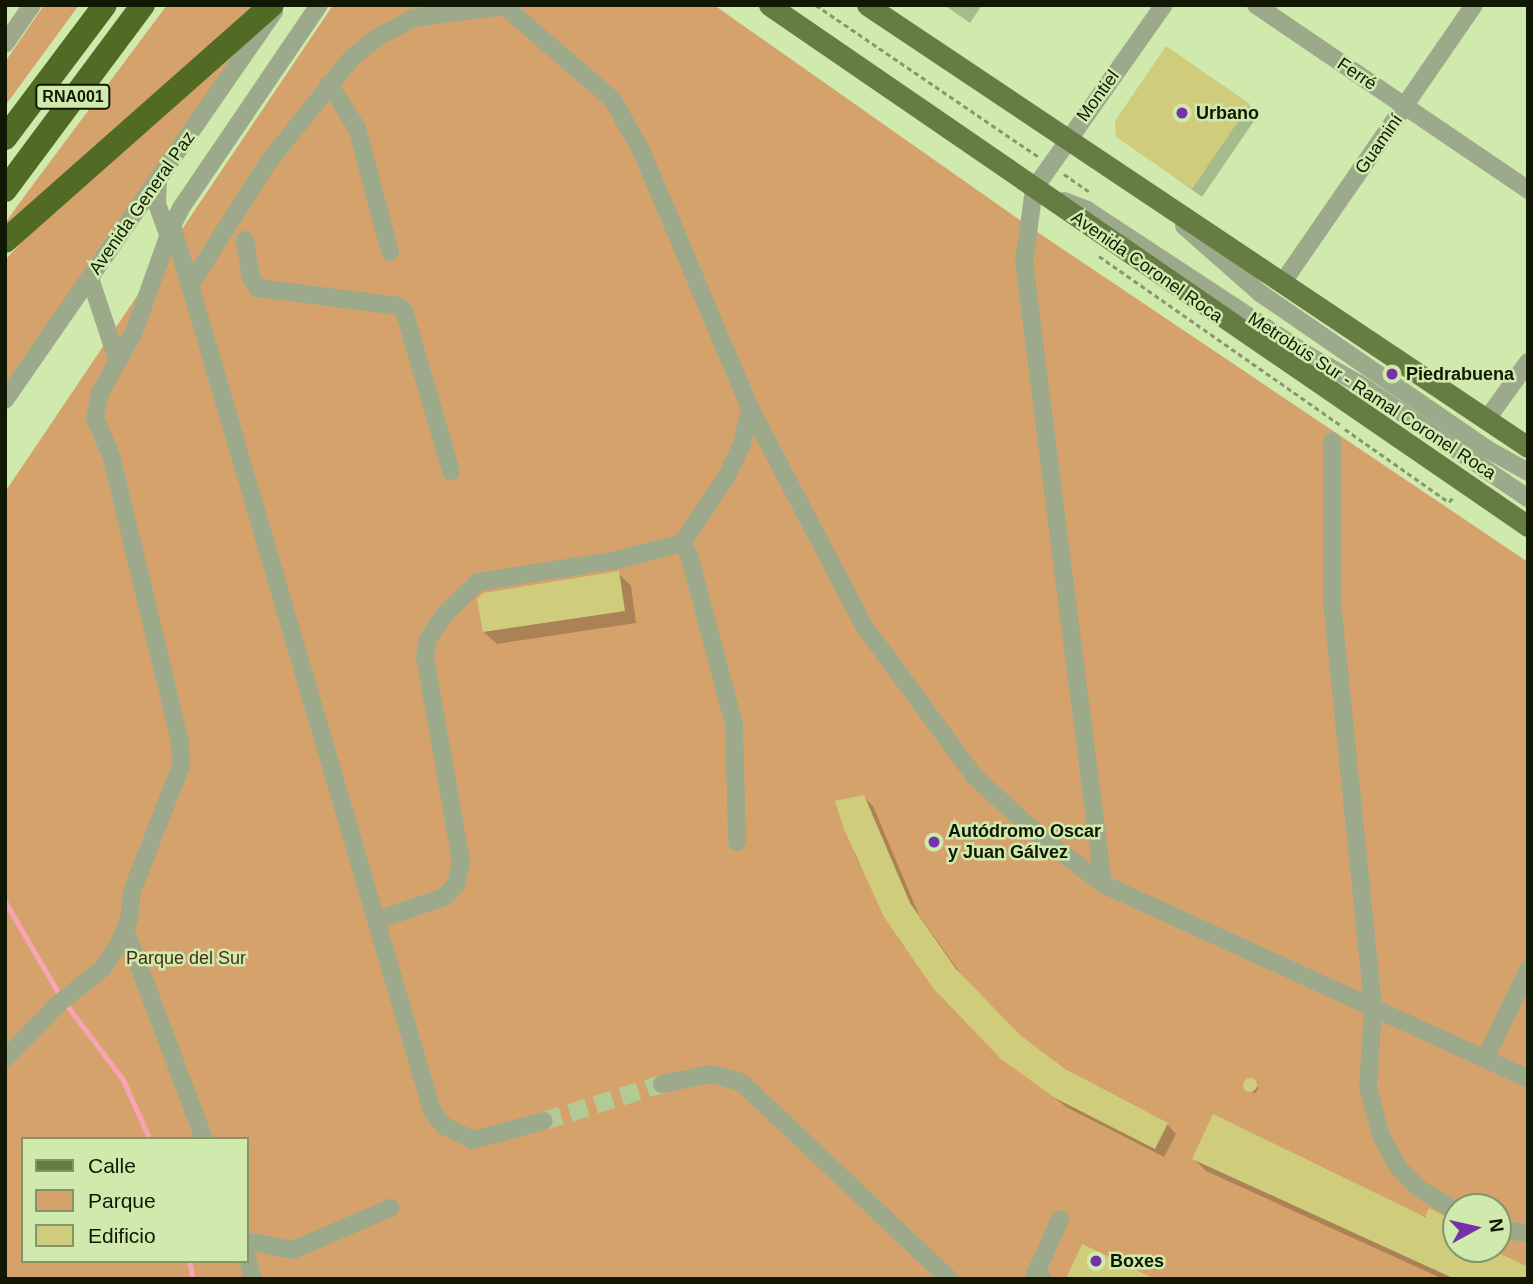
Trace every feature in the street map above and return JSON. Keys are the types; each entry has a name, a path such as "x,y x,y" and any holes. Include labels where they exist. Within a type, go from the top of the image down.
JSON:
{"highway":[{"name":"RNA001","path":"5,138 105,5"},
{"name":"RNA001","path":"5,190 143,5"},
{"path":"5,240 272,5"}],"main road":[{"name":"Avenida Coronel Roca","path":"769,5 1528,526"},
{"path":"867,5 1528,447"}],"street":[{"path":"5,44 32,5"},
{"name":"Avenida General Paz","path":"5,400 278,5"},
{"path":"5,1059 64,1000 103,968 125,929 132,891 181,766 180,742 112,458 95,418 100,393 134,332 170,231 319,5"},
{"name":"Montiel","path":"1034,189 1164,5"},
{"name":"Ferré","path":"1256,5 1528,190"},
{"name":"Guaminí","path":"1283,282 1474,5"},
{"path":"190,285 269,161 329,84 359,52 395,26 414,19 503,6 612,99 641,150 750,408 864,626 967,766 1041,836 1103,884 1528,1079"},
{"path":"329,84 357,128 390,252"},
{"path":"158,181 157,204 190,285 432,1111 444,1126 473,1140 544,1121"},
{"path":"1034,189 1024,261 1103,884"},
{"name":"Metrobús Sur - Ramal Coronel Roca","path":"1034,189 1087,210 1309,356 1358,383 1528,498"},
{"name":"Metrobús Sur - Ramal Coronel Roca","path":"1155,200 1259,293 1487,449 1528,472"},
{"path":"245,240 251,277 258,288 399,306 404,311 451,471"},
{"path":"90,278 117,359"},
{"path":"1487,419 1528,362"},
{"path":"378,920 444,897 456,885 461,862 425,657 428,639 445,614 478,582 617,560 681,543 727,476 742,444 750,408"},
{"path":"1332,441 1332,602 1373,1009 1368,1087 1381,1136 1398,1167 1418,1188 1442,1203"},
{"path":"681,543 689,555 734,724 737,842"},
{"path":"125,929 203,1137"},
{"path":"1485,1059 1528,970"},
{"path":"662,1084 710,1074 741,1082 949,1279"},
{"path":"248,1241 293,1250 390,1208"},
{"path":"1043,1279 1035,1275 1060,1219"},
{"path":"248,1261 253,1279"}],"green space":[{"path":"44,5 79,5 5,106 5,62"},
{"path":"167,5 260,5 5,233 5,223"},
{"name":"Autódromo Oscar y Juan Gálvez","path":"333,5 714,5 1027,225 1528,562 1528,1279 5,1279 5,492"},
{"path":"239,50 5,390 5,260 36,227"}],"building":[{"name":"Urbano","path":"1166,46 1250,104 1192,189 1116,137 1115,121"},
{"path":"619,571 625,611 483,632 477,599 483,593"},
{"path":"864,795 910,903 956,969 1020,1035 1065,1069 1168,1123 1155,1149 1055,1098 1001,1059 933,988 884,917 844,829 835,801"},
{"path":"1247,1078 1253,1078 1257,1085 1253,1092 1247,1092 1243,1088 1243,1082"},
{"path":"1213,1114 1425,1217 1429,1208 1442,1215 1442,1263 1512,1263 1512,1259 1528,1267 1528,1279 1455,1279 1192,1159"},
{"name":"Boxes","path":"1082,1244 1155,1279 1066,1279"}],"waterway":[{"path":"5,901 61,997"},
{"path":"66,1004 123,1079 149,1137"},
{"path":"190,1263 193,1279"}],"tunnel":[{"path":"544,1121 662,1084"}],"place":[{"name":"Urbano","path":"1182,113"},
{"name":"Piedrabuena","path":"1392,374"},
{"name":"Autódromo Oscar y Juan Gálvez","path":"934,842"},
{"name":"Boxes","path":"1096,1261"}],"park label":[{"name":"Parque del Sur","path":"186,958"}]}
